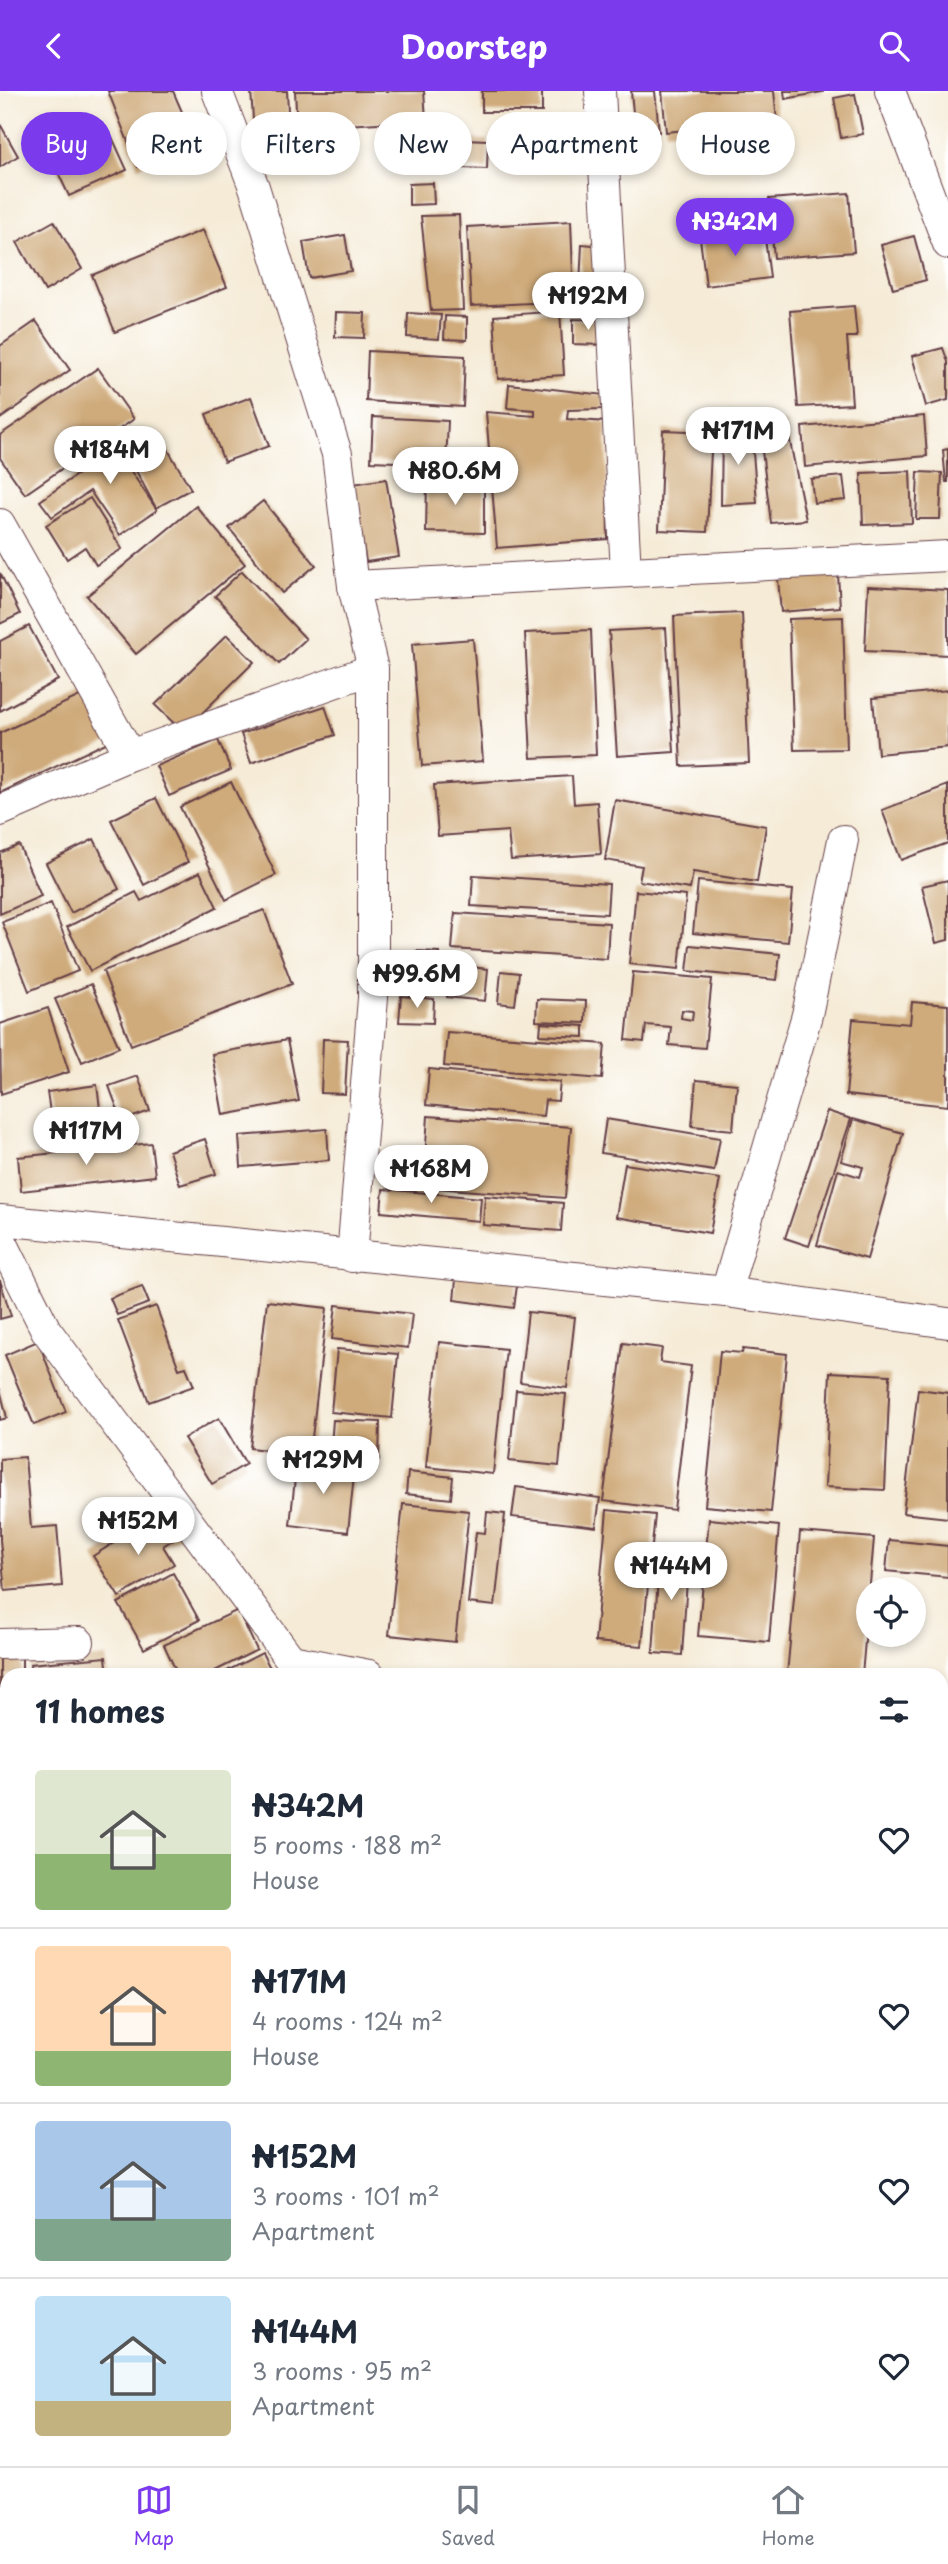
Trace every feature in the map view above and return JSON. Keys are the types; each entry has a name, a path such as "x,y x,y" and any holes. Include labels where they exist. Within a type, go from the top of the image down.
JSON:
{"street":[{"path":"217,91 254,187 337,454 353,586 373,669 373,998 352,1257"},
{"path":"600,91 626,572"},
{"path":"890,91 948,244"},
{"path":"0,524 130,755"},
{"path":"353,586 948,556"},
{"path":"0,811 130,755 373,669"},
{"path":"726,1292 807,1015 843,840"},
{"path":"0,1220 726,1292 948,1323"},
{"path":"0,1238 46,1330 294,1667"},
{"path":"0,1644 79,1642"}],"building":[{"path":"108,91 173,91 182,112 126,112 126,137"},
{"path":"251,91 287,91 288,112 252,112"},
{"path":"295,91 424,91 425,112 374,112 374,123 360,124 360,112 296,112"},
{"path":"482,91 542,91 542,112 482,112"},
{"path":"631,91 655,91 657,112 633,112"},
{"path":"662,91 774,91 776,112 676,112 676,131 666,132"},
{"path":"784,91 823,91 823,92 785,99"},
{"path":"855,94 863,134 841,138 834,98"},
{"path":"0,124 18,156 0,167"},
{"path":"112,137 126,170 69,196 59,175 112,175"},
{"path":"472,139 486,140 486,169 472,168"},
{"path":"433,183 434,204 409,205 409,184"},
{"path":"849,193 854,252 774,258 769,199"},
{"path":"459,215 463,310 431,311 421,216"},
{"path":"54,221 82,269 45,291 17,242"},
{"path":"571,221 574,301 471,306 467,227"},
{"path":"203,230 227,287 115,332 92,275"},
{"path":"764,230 770,278 706,286 700,238"},
{"path":"345,235 351,271 309,278 303,242"},
{"path":"914,236 926,280 893,289 881,245"},
{"path":"582,244 604,246 601,307 579,305"},
{"path":"854,306 857,337 847,337 852,404 798,407 790,311"},
{"path":"560,311 564,375 498,379 494,316"},
{"path":"336,312 365,313 364,338 335,337"},
{"path":"408,313 441,315 439,339 407,337"},
{"path":"445,316 467,317 467,340 444,339"},
{"path":"573,319 603,320 603,345 573,344"},
{"path":"36,321 70,370 0,419 0,346"},
{"path":"943,348 948,362 948,400 926,406 912,356"},
{"path":"368,351 465,356 463,407 366,401"},
{"path":"98,368 134,419 25,494 0,458 0,435"},
{"path":"509,384 605,395 602,409 568,410 567,419 606,422 608,539 497,548 486,412 535,416 535,410 507,408"},
{"path":"251,397 269,446 224,462 206,414"},
{"path":"924,416 927,456 805,467 802,427"},
{"path":"373,417 448,421 446,464 371,461"},
{"path":"786,422 806,520 771,523 759,427"},
{"path":"751,427 757,503 721,505 722,429"},
{"path":"663,430 712,432 707,532 659,530"},
{"path":"138,431 153,450 128,467 157,510 120,535 90,491 52,517 40,501"},
{"path":"167,448 191,489 156,508 134,467"},
{"path":"948,449 948,482 946,482 943,450"},
{"path":"910,471 912,523 863,525 861,473"},
{"path":"918,472 942,473 940,519 916,519"},
{"path":"843,476 846,500 814,503 811,479"},
{"path":"386,479 399,557 366,562 353,484"},
{"path":"427,480 484,481 484,533 426,532"},
{"path":"90,498 122,549 96,565 85,547 67,559 46,525"},
{"path":"263,501 316,565 282,593 229,528"},
{"path":"196,506 245,564 136,654 87,596"},
{"path":"242,571 306,639 279,664 215,596"},
{"path":"0,573 20,614 0,624"},
{"path":"838,574 840,607 781,612 778,579"},
{"path":"868,586 948,590 948,655 865,651"},
{"path":"742,613 749,763 681,766 674,616"},
{"path":"843,617 847,749 794,750 789,619"},
{"path":"29,626 58,680 0,711 0,641"},
{"path":"666,628 674,752 617,756 609,631"},
{"path":"591,630 596,755 531,758 525,633"},
{"path":"227,635 254,662 183,732 155,705"},
{"path":"473,639 483,761 422,766 412,644"},
{"path":"948,690 948,747 878,754 873,698"},
{"path":"84,694 108,742 0,793 0,733"},
{"path":"325,706 335,735 251,763 241,734"},
{"path":"218,740 231,770 169,796 156,766"},
{"path":"572,776 574,804 597,802 601,854 511,860 508,831 438,836 434,785"},
{"path":"231,782 276,875 226,900 180,807"},
{"path":"948,785 948,843 901,860 882,810"},
{"path":"156,798 188,862 144,885 111,820"},
{"path":"615,800 766,826 757,882 693,872 690,889 639,881 642,866 605,860"},
{"path":"94,839 119,889 71,913 46,863"},
{"path":"19,845 41,896 0,914 0,853"},
{"path":"200,872 217,907 90,971 67,927 136,892 141,901"},
{"path":"473,875 609,884 607,914 471,906"},
{"path":"948,880 948,940 936,943 922,886"},
{"path":"698,881 793,890 788,942 693,933"},
{"path":"636,891 686,896 679,969 629,964"},
{"path":"51,903 78,971 29,991 2,922"},
{"path":"264,910 292,984 131,1045 103,971"},
{"path":"455,913 609,923 607,959 452,949"},
{"path":"690,945 780,954 777,980 687,971"},
{"path":"416,951 439,952 438,989 415,988"},
{"path":"450,965 488,969 485,1001 447,997"},
{"path":"501,971 519,973 515,1005 498,1003"},
{"path":"633,972 712,979 705,1048 669,1045 671,1027 646,1025 644,1042 626,1040","holes":["682,1010 693,1011 692,1020 681,1018"]},
{"path":"91,984 119,1047 82,1062 55,999"},
{"path":"401,996 434,999 433,1023 399,1022"},
{"path":"537,999 586,1001 585,1023 536,1021"},
{"path":"912,1002 948,1005 948,1106 846,1095 853,1019 910,1024"},
{"path":"48,1008 69,1072 1,1094 0,1024"},
{"path":"541,1023 584,1026 584,1037 540,1035"},
{"path":"447,1032 605,1044 602,1079 444,1066"},
{"path":"323,1039 348,1040 345,1094 321,1093"},
{"path":"287,1040 299,1101 223,1115 212,1054"},
{"path":"429,1069 560,1082 558,1101 545,1100 543,1116 426,1105"},
{"path":"138,1076 150,1111 122,1121 109,1086"},
{"path":"696,1080 737,1084 733,1130 692,1126"},
{"path":"97,1085 103,1132 54,1139 47,1092"},
{"path":"827,1111 851,1119 809,1246 785,1238"},
{"path":"428,1116 571,1127 565,1198 423,1187"},
{"path":"606,1119 720,1138 714,1171 601,1153"},
{"path":"853,1119 903,1133 867,1259 817,1245 838,1170 860,1177 863,1167 841,1161"},
{"path":"327,1129 329,1160 241,1167 239,1136"},
{"path":"205,1139 216,1174 180,1185 169,1151"},
{"path":"151,1143 155,1176 21,1191 18,1157"},
{"path":"625,1164 720,1179 710,1233 616,1217"},
{"path":"383,1189 481,1198 479,1221 381,1212"},
{"path":"485,1196 563,1203 561,1231 483,1225"},
{"path":"457,1270 518,1278 514,1308 454,1300"},
{"path":"0,1280 11,1316 0,1319"},
{"path":"142,1286 149,1303 117,1315 110,1298"},
{"path":"267,1301 327,1308 310,1455 250,1448"},
{"path":"336,1305 412,1314 408,1348 332,1339"},
{"path":"156,1306 179,1369 186,1367 194,1386 149,1402 118,1320"},
{"path":"528,1312 575,1317 567,1388 520,1382"},
{"path":"38,1341 66,1412 34,1425 5,1355"},
{"path":"439,1342 506,1349 493,1474 426,1467"},
{"path":"623,1343 662,1348 660,1362 691,1366 674,1510 603,1501"},
{"path":"337,1349 398,1354 392,1418 331,1412"},
{"path":"743,1349 787,1354 771,1512 705,1506 720,1351 742,1353"},
{"path":"830,1372 890,1375 885,1490 825,1487"},
{"path":"0,1389 7,1418 0,1420"},
{"path":"918,1389 948,1393 948,1518 903,1513"},
{"path":"516,1390 566,1394 559,1466 509,1461"},
{"path":"219,1418 246,1464 212,1484 184,1438"},
{"path":"333,1420 380,1422 379,1461 330,1459"},
{"path":"25,1457 31,1528 57,1526 62,1586 5,1591 0,1540 0,1459"},
{"path":"297,1460 355,1466 348,1532 290,1525"},
{"path":"408,1472 453,1477 451,1499 406,1494"},
{"path":"516,1487 600,1498 596,1527 512,1517"},
{"path":"403,1504 469,1511 455,1642 389,1635"},
{"path":"607,1510 655,1515 642,1646 595,1642"},
{"path":"487,1512 505,1514 495,1606 468,1603 476,1532 485,1533"},
{"path":"177,1519 185,1532 163,1546 174,1564 119,1597 93,1556 147,1522 154,1533"},
{"path":"709,1519 779,1526 769,1642 698,1636"},
{"path":"800,1532 874,1538 871,1577 856,1577 856,1647 864,1647 863,1668 788,1668"},
{"path":"889,1540 948,1546 948,1577 886,1571"},
{"path":"660,1548 689,1550 682,1655 653,1653"},
{"path":"173,1573 199,1620 144,1649 118,1603"},
{"path":"238,1610 257,1650 221,1668 175,1668 164,1645"},
{"path":"262,1653 270,1668 233,1668"},
{"path":"0,1657 22,1657 22,1668 0,1668"},
{"path":"106,1657 107,1668 30,1668 30,1664"}]}
